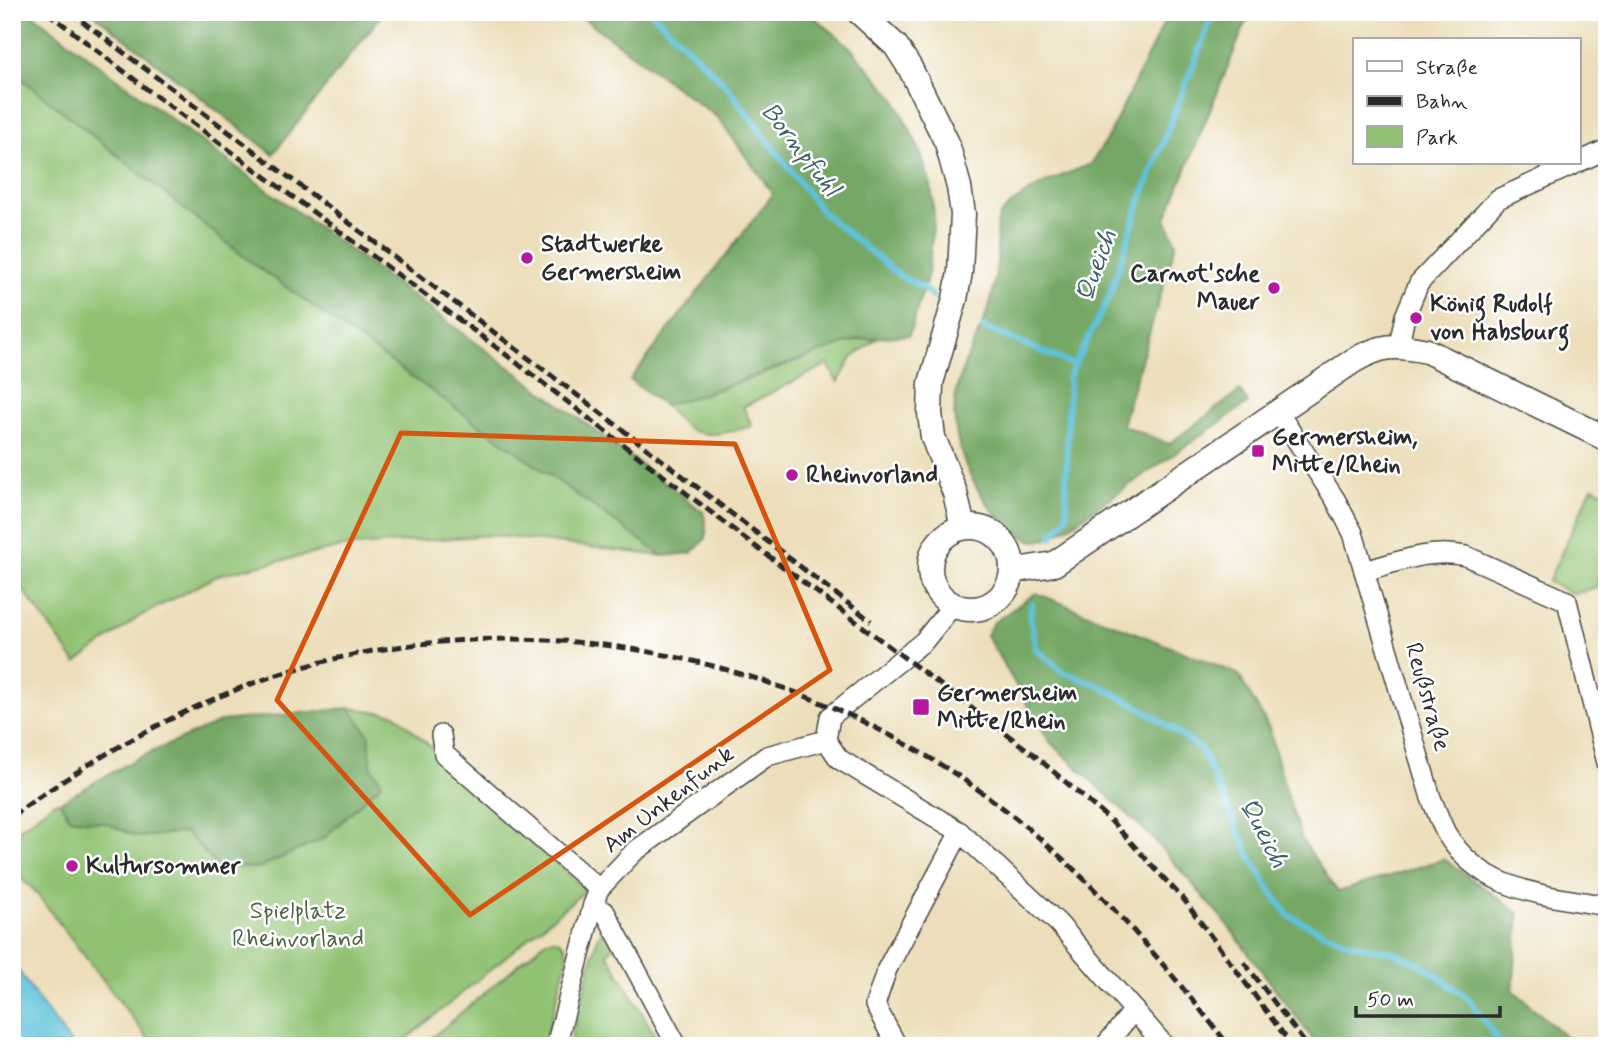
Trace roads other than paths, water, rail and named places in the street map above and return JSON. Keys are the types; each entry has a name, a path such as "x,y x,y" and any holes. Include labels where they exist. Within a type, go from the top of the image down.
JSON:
{"street":[{"path":"859,12 896,46 911,68 947,143 959,187 963,214 960,272 956,299 931,383 930,414 933,437 955,493 963,527"},
{"path":"1580,161 1607,149"},
{"path":"1399,345 1405,316 1419,283 1498,199 1574,164"},
{"path":"1024,568 999,537 976,526 951,531 941,539 930,562 930,575 943,598 953,605 966,609 992,603 1024,568 1054,564 1278,412 1381,347 1399,345 1433,354 1607,439"},
{"name":"Reußstraße","path":"1278,412 1346,517 1431,798 1451,840 1463,857 1509,887 1607,906"},
{"path":"1364,571 1422,555 1451,552 1567,600 1607,763"},
{"path":"953,605 924,641 830,717 826,740 839,759 960,832 1058,923 1165,1046"},
{"path":"441,735 444,754 596,897 677,1046"},
{"name":"Am Unkenfunk","path":"596,897 634,852 767,756 826,740"},
{"path":"897,1046 874,1005 887,969 960,832"},
{"path":"556,1046 596,897"},
{"path":"1105,1046 1134,1010"}],"water":[{"path":"12,961 39,1001 73,1046 12,1046"}],"waterway":[{"name":"Bornpfuhl","path":"651,12 724,83 823,213 900,276 922,287 933,297"},
{"name":"Queich","path":"1052,537 1067,516 1069,376 1109,297 1141,199 1214,12"},
{"name":"Bornpfuhl","path":"983,327 1074,365"},
{"name":"Queich","path":"1032,604 1030,616 1036,649 1063,672 1096,684 1143,709 1201,749 1250,856 1288,915 1324,933 1359,946 1393,952 1422,965 1468,998 1502,1046"}],"railway":[{"path":"47,12 152,93 500,350 747,540 1033,754 1111,821 1185,901 1292,1046"},
{"path":"70,12 871,621"},
{"path":"12,816 93,762 178,715 238,689 336,659 436,642 537,640 638,650 738,673 833,708 924,754 1008,812 1069,865 1126,922 1229,1046"},
{"path":"1244,962 1307,1046"}],"place":[{"name":"Stadtwerke Germersheim","path":"527,258"},
{"name":"Carnot'sche Mauer","path":"1274,288"},
{"name":"König Rudolf von Habsburg","path":"1416,318"},
{"name":"Germersheim, Mitte/Rhein","path":"1258,451"},
{"name":"Rheinvorland","path":"792,475"},
{"name":"Germersheim Mitte/Rhein","path":"921,707"},
{"name":"Kultursommer","path":"72,866"}],"park label":[{"name":"Spielplatz Rheinvorland","path":"298,925"}]}
